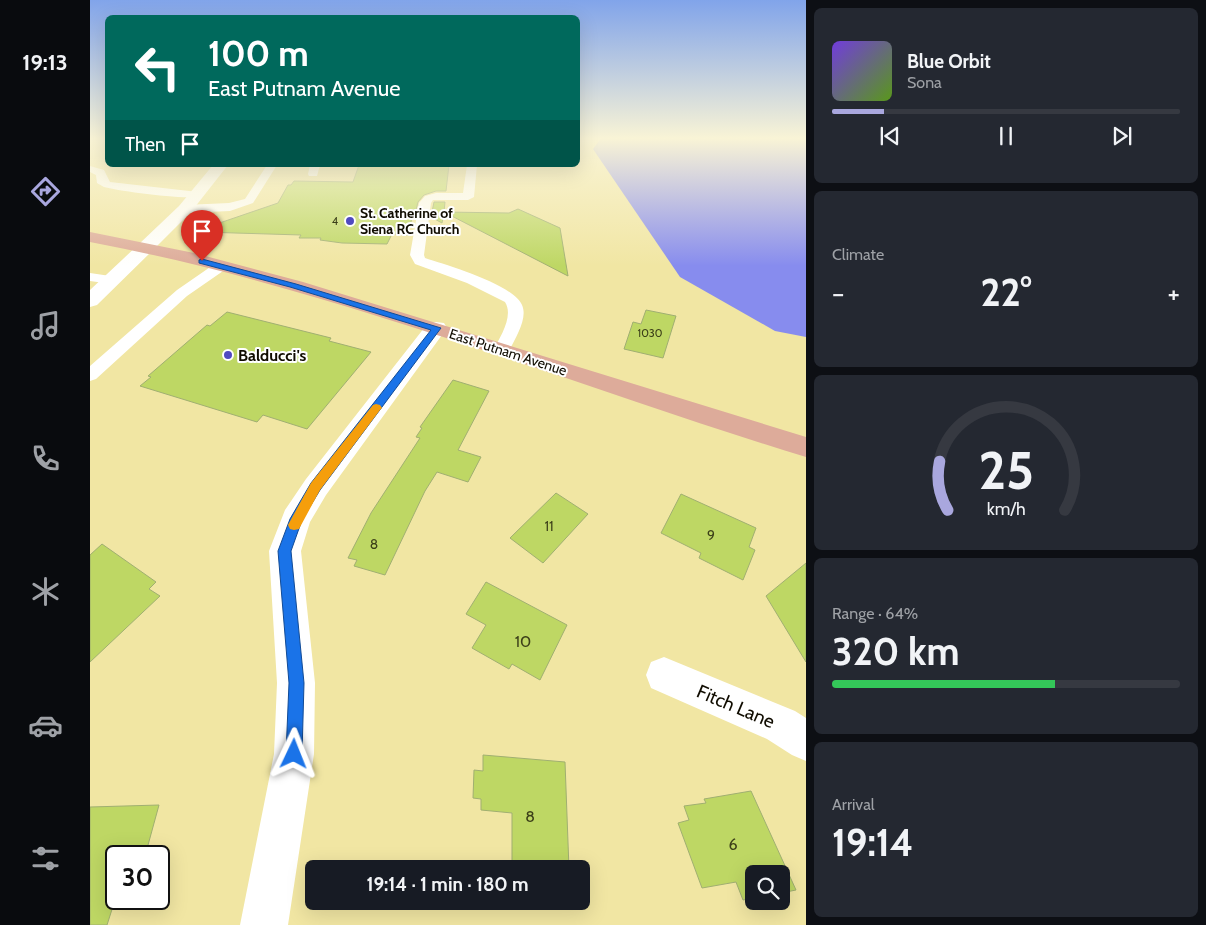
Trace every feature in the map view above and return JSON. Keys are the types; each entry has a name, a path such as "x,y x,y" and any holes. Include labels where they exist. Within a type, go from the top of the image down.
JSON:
{"main road":[{"name":"East Putnam Avenue","path":"90,237 221,266 436,328 806,447"}],"street":[{"path":"90,301 185,209 209,180"},
{"path":"264,925 294,754 296,683 285,551 296,519 316,487 436,328"},
{"name":"Fitch Lane","path":"664,674 781,725 806,741"}],"lane":[{"path":"103,180 103,183 108,185 198,195"},
{"path":"185,209 230,207 249,201 262,180"},
{"path":"470,180 468,196 436,196 429,198 426,203 417,256 420,261 500,291 513,300 516,307 514,320 502,349"},
{"path":"90,375 182,293 221,266"},
{"path":"90,277 112,280"}],"water":[{"path":"614,180 806,180 806,337 775,331 680,277"}],"building":[{"path":"354,180 447,180 446,191 436,191 424,195 418,202 416,210 414,209 408,235 392,234 387,244 342,243 320,240 321,238 299,238 301,235 202,232 202,229 278,203 288,185 291,185 294,181 353,182"},
{"path":"434,202 445,202 442,223 431,217"},
{"path":"518,209 560,228 568,276 444,212 509,213"},
{"path":"646,310 676,316 663,358 624,349 633,322 641,324"},
{"path":"227,312 331,338 329,341 371,352 307,429 263,415 257,422 140,386 151,377 148,376 207,325 210,326"},
{"path":"453,380 489,391 458,450 481,457 468,482 437,472 425,491 385,575 354,566 357,560 348,558 371,513 420,438 416,437 422,428 420,427"},
{"path":"556,493 588,514 543,563 510,538"},
{"path":"681,494 756,528 749,547 755,550 743,580 699,558 701,553 661,533"},
{"path":"102,544 156,582 149,589 160,596 90,662 90,555"},
{"path":"806,563 806,662 766,596"},
{"path":"486,582 567,625 540,680 512,664 509,669 472,648 486,625 466,614"},
{"path":"483,755 565,762 569,860 512,860 512,813 481,810 481,799 473,798 474,770 483,771"},
{"path":"751,791 785,865 745,865 745,900 743,900 736,882 702,888 678,823 689,820 684,806 706,803 704,799"},
{"path":"159,805 148,845 105,845 105,910 112,910 107,925 90,925 90,807"},
{"path":"790,877 796,890 790,891"}],"slow traffic":[{"path":"294,525 316,487 376,408"}],"place":[{"name":"St. Catherine of Siena RC Church","path":"350,221"},
{"name":"Balducci's","path":"228,355"}],"route":[{"path":"202,261 436,328 316,487 296,519 285,551 286,582 296,683 294,754"}]}
